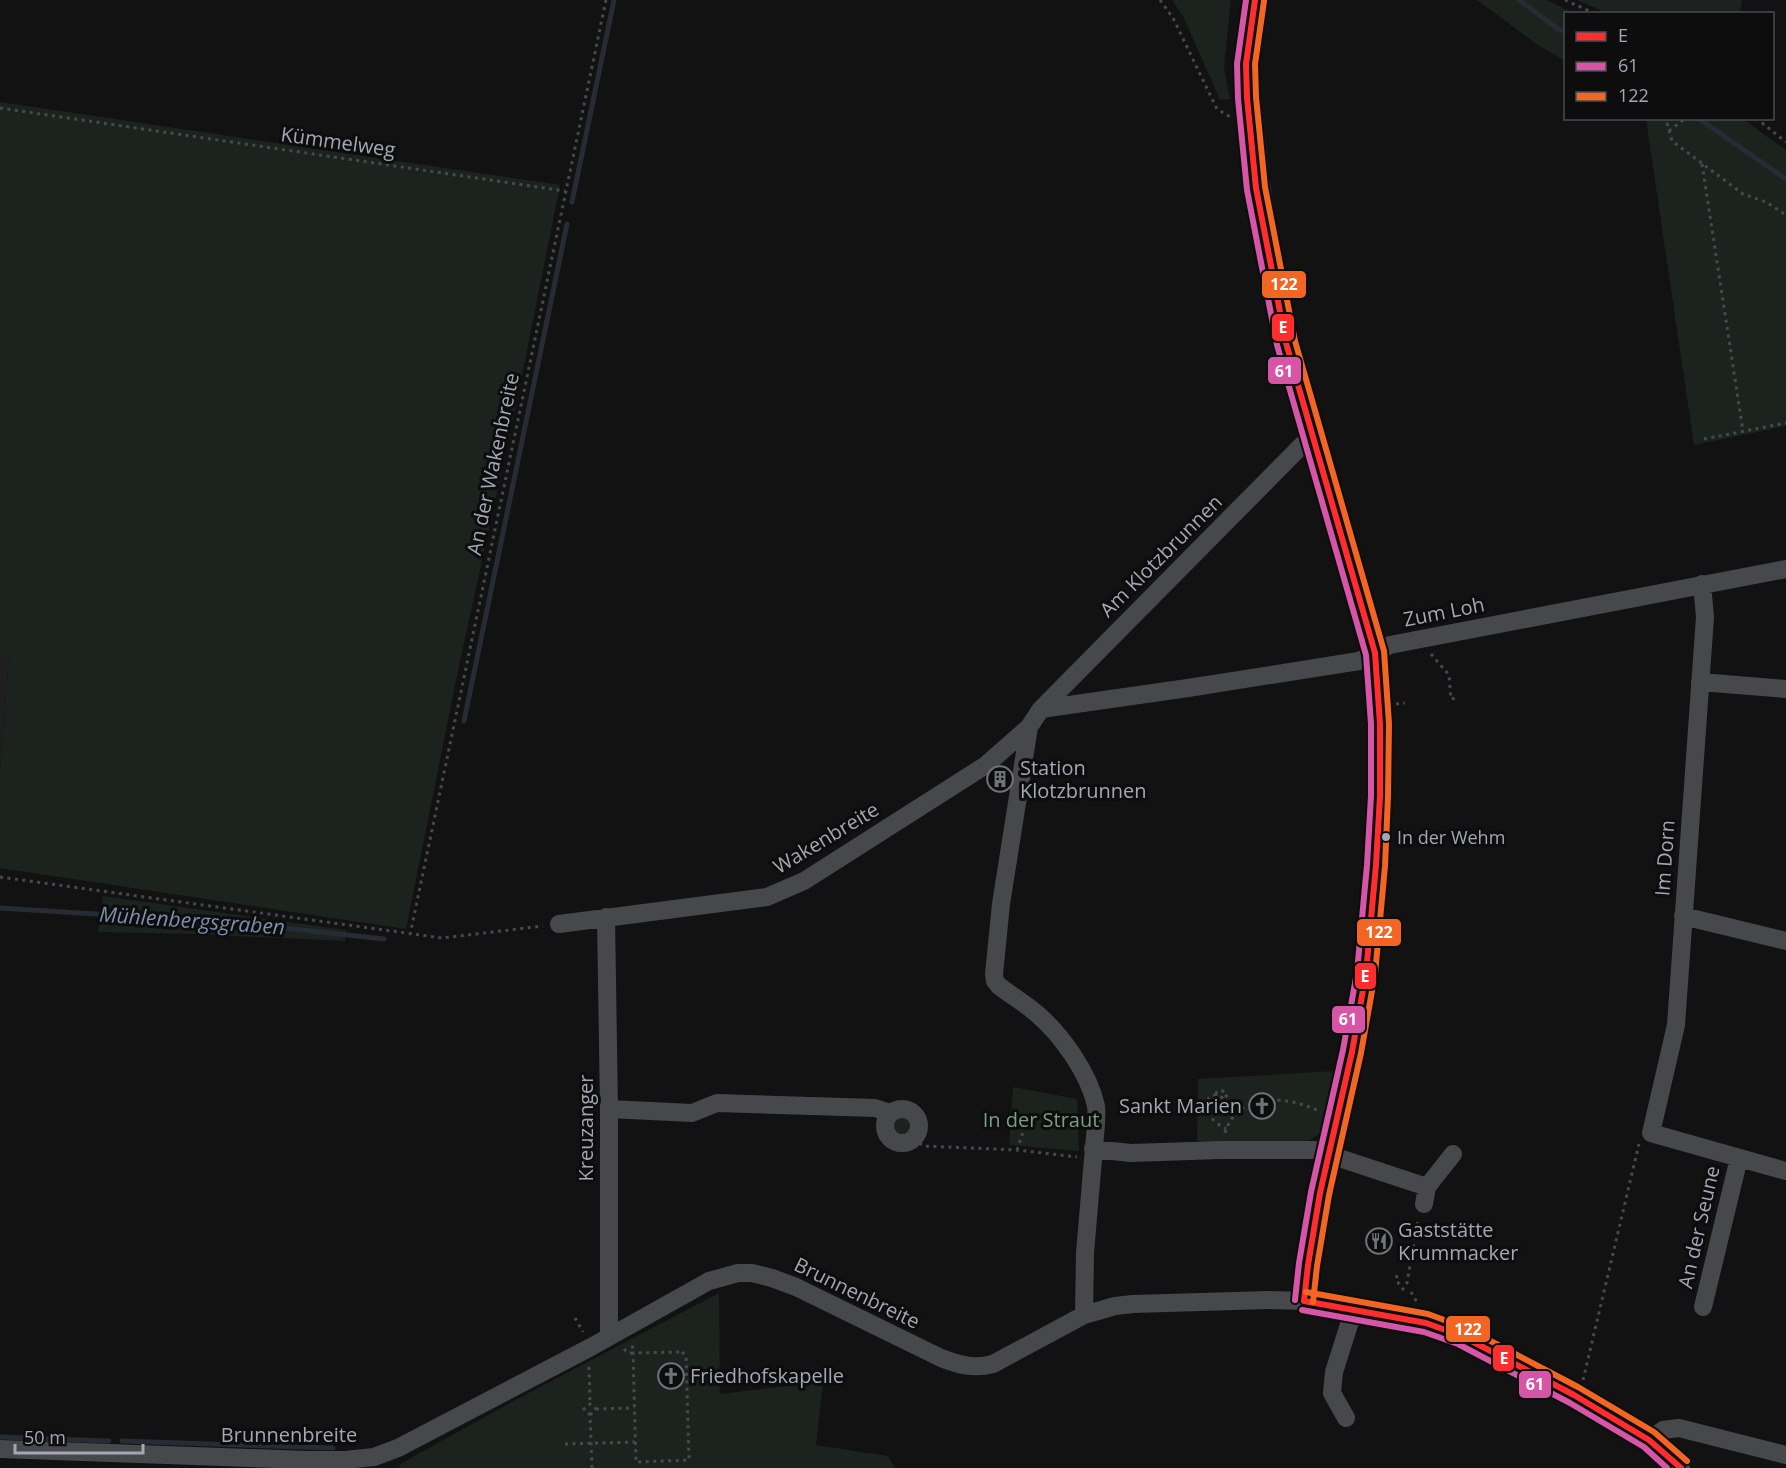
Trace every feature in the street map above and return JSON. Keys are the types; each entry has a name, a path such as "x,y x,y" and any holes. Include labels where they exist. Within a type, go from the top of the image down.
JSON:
{"street":[{"path":"1256,0 1246,64 1249,129 1256,188 1270,266 1286,343 1375,653 1379,681 1380,767 1374,903 1367,962 1359,1015 1311,1236 1304,1301"},
{"name":"Am Klotzbrunnen","path":"1041,709 1312,435"},
{"name":"Zum Loh","path":"1041,709 1359,661 1390,645 1786,569"},
{"name":"Im Dorn","path":"1651,1133 1676,1025 1705,617 1702,584"},
{"path":"1700,682 1786,689"},
{"name":"Wakenbreite","path":"559,924 767,897 804,881 986,765 1029,726 1041,709"},
{"path":"1029,726 995,949 995,981 1052,1029 1076,1060 1092,1092 1096,1108 1085,1253 1084,1315"},
{"path":"1683,916 1786,941"},
{"name":"Kreuzanger","path":"606,917 609,1337"},
{"path":"609,1109 692,1113 717,1103 875,1108 890,1113"},
{"path":"898,1109 907,1109 915,1114 919,1122 914,1138 906,1143 897,1142 889,1137 885,1129 885,1120 890,1113 898,1109"},
{"name":"An der Seune","path":"1651,1133 1786,1171"},
{"path":"1093,1154 1315,1150 1425,1196 1453,1154"},
{"name":"An der Seune","path":"1703,1307 1739,1158"},
{"name":"Brunnenbreite","path":"0,1449 306,1460 374,1457 398,1448 609,1337 709,1281 738,1272 772,1278 796,1287 921,1349 956,1364 971,1367 983,1367 999,1362 1084,1315 1115,1306 1133,1304 1304,1301 1426,1323 1462,1336 1574,1395 1648,1440 1681,1468"},
{"path":"1346,1418 1332,1393 1334,1372 1354,1309"},
{"path":"1648,1440 1663,1430 1679,1428 1786,1455"}],"path":[{"name":"An der Wakenbreite","path":"410,935 606,0"},
{"path":"1160,0 1173,18 1217,109 1249,129"},
{"path":"1565,0 1592,12"},
{"name":"Kümmelweg","path":"0,108 565,191"},
{"path":"1669,131 1684,120"},
{"path":"1758,120 1786,142"},
{"path":"1667,123 1672,141 1743,194 1766,202 1786,215"},
{"path":"1702,164 1743,431"},
{"path":"1704,439 1786,423"},
{"path":"1417,640 1449,675 1452,699 1456,698"},
{"path":"0,877 442,938 559,924"},
{"path":"1226,1129 1208,1114 1206,1108 1209,1098 1212,1095 1219,1098 1225,1095 1241,1108"},
{"path":"1221,1150 1226,1129 1234,1115 1241,1108 1262,1101 1306,1105 1336,1120"},
{"path":"1274,1101 1274,1111"},
{"path":"1241,1108 1241,1117"},
{"path":"1017,1150 1028,1117"},
{"path":"1583,1382 1640,1142 1651,1133"},
{"path":"914,1138 923,1146 1093,1154"},
{"path":"1397,1275 1396,1280 1403,1289 1407,1283 1418,1216 1425,1196"},
{"path":"689,1460 636,1462 633,1353 682,1352 686,1356 690,1468"},
{"path":"589,1367 590,1404 585,1409 590,1415 592,1468"},
{"path":"590,1404 596,1409 634,1408"},
{"path":"590,1415 596,1409"},
{"path":"565,1444 635,1442"}],"shaded area":[{"path":"0,657 9,658 0,768"}],"green space":[{"path":"1172,0 1231,0 1224,67 1230,99 1220,100 1183,16"},
{"path":"1477,0 1547,0 1571,12 1564,12 1564,60 1538,45"},
{"path":"1577,0 1742,0 1740,12 1605,12"},
{"path":"0,102 560,185 406,929 0,868 0,768 9,659 0,657"},
{"path":"1646,120 1744,120 1786,150 1786,426 1694,445"},
{"path":"103,896 346,930 345,941 98,932"},
{"name":"Sankt Marien","path":"1335,1071 1320,1133 1305,1143 1197,1141 1198,1079"},
{"name":"In der Straut","path":"1013,1087 1077,1099 1079,1151 1009,1145"},
{"path":"898,1118 906,1118 911,1123 909,1134 898,1136 893,1131 893,1123"},
{"path":"719,1293 720,1394 823,1382 816,1445 888,1456 895,1468 398,1468 402,1463 519,1398"}],"waterway":[{"path":"572,202 614,0"},
{"path":"1256,61 1260,48 1265,0"},
{"path":"1519,0 1564,31"},
{"path":"1256,75 1266,167"},
{"path":"1701,120 1786,179"},
{"path":"1268,183 1277,254 1287,306 1318,421"},
{"path":"464,721 567,224"},
{"name":"Mühlenbergsgraben","path":"0,908 239,923 384,939"},
{"path":"0,1437 109,1441"},
{"path":"122,1441 333,1448"}],"transit line":[{"name":"61","path":"1246,0 1237,64 1247,190 1277,345 1366,655 1371,724 1371,796 1357,972 1343,1050 1311,1192 1295,1300"},
{"name":"E","path":"1255,0 1246,64 1256,188 1286,343 1375,653 1380,724 1380,796 1366,973 1352,1052 1320,1193 1304,1301"},
{"name":"122","path":"1264,1 1255,64 1265,187 1295,341 1384,651 1389,724 1385,866 1375,974 1361,1053 1329,1195 1313,1302"},
{"name":"122","path":"1306,1292 1428,1314 1466,1328 1578,1387 1654,1432 1687,1461"},
{"name":"E","path":"1304,1301 1426,1323 1462,1336 1574,1395 1649,1440 1681,1468"},
{"name":"61","path":"1302,1310 1424,1332 1458,1344 1570,1403 1644,1447 1667,1468"}],"place":[{"name":"Station Klotzbrunnen","path":"1000,779"},
{"name":"In der Wehm","path":"1386,837"},
{"name":"Sankt Marien","path":"1262,1106"},
{"name":"Gaststätte Krummacker","path":"1379,1241"},
{"name":"Friedhofskapelle","path":"671,1376"}]}
